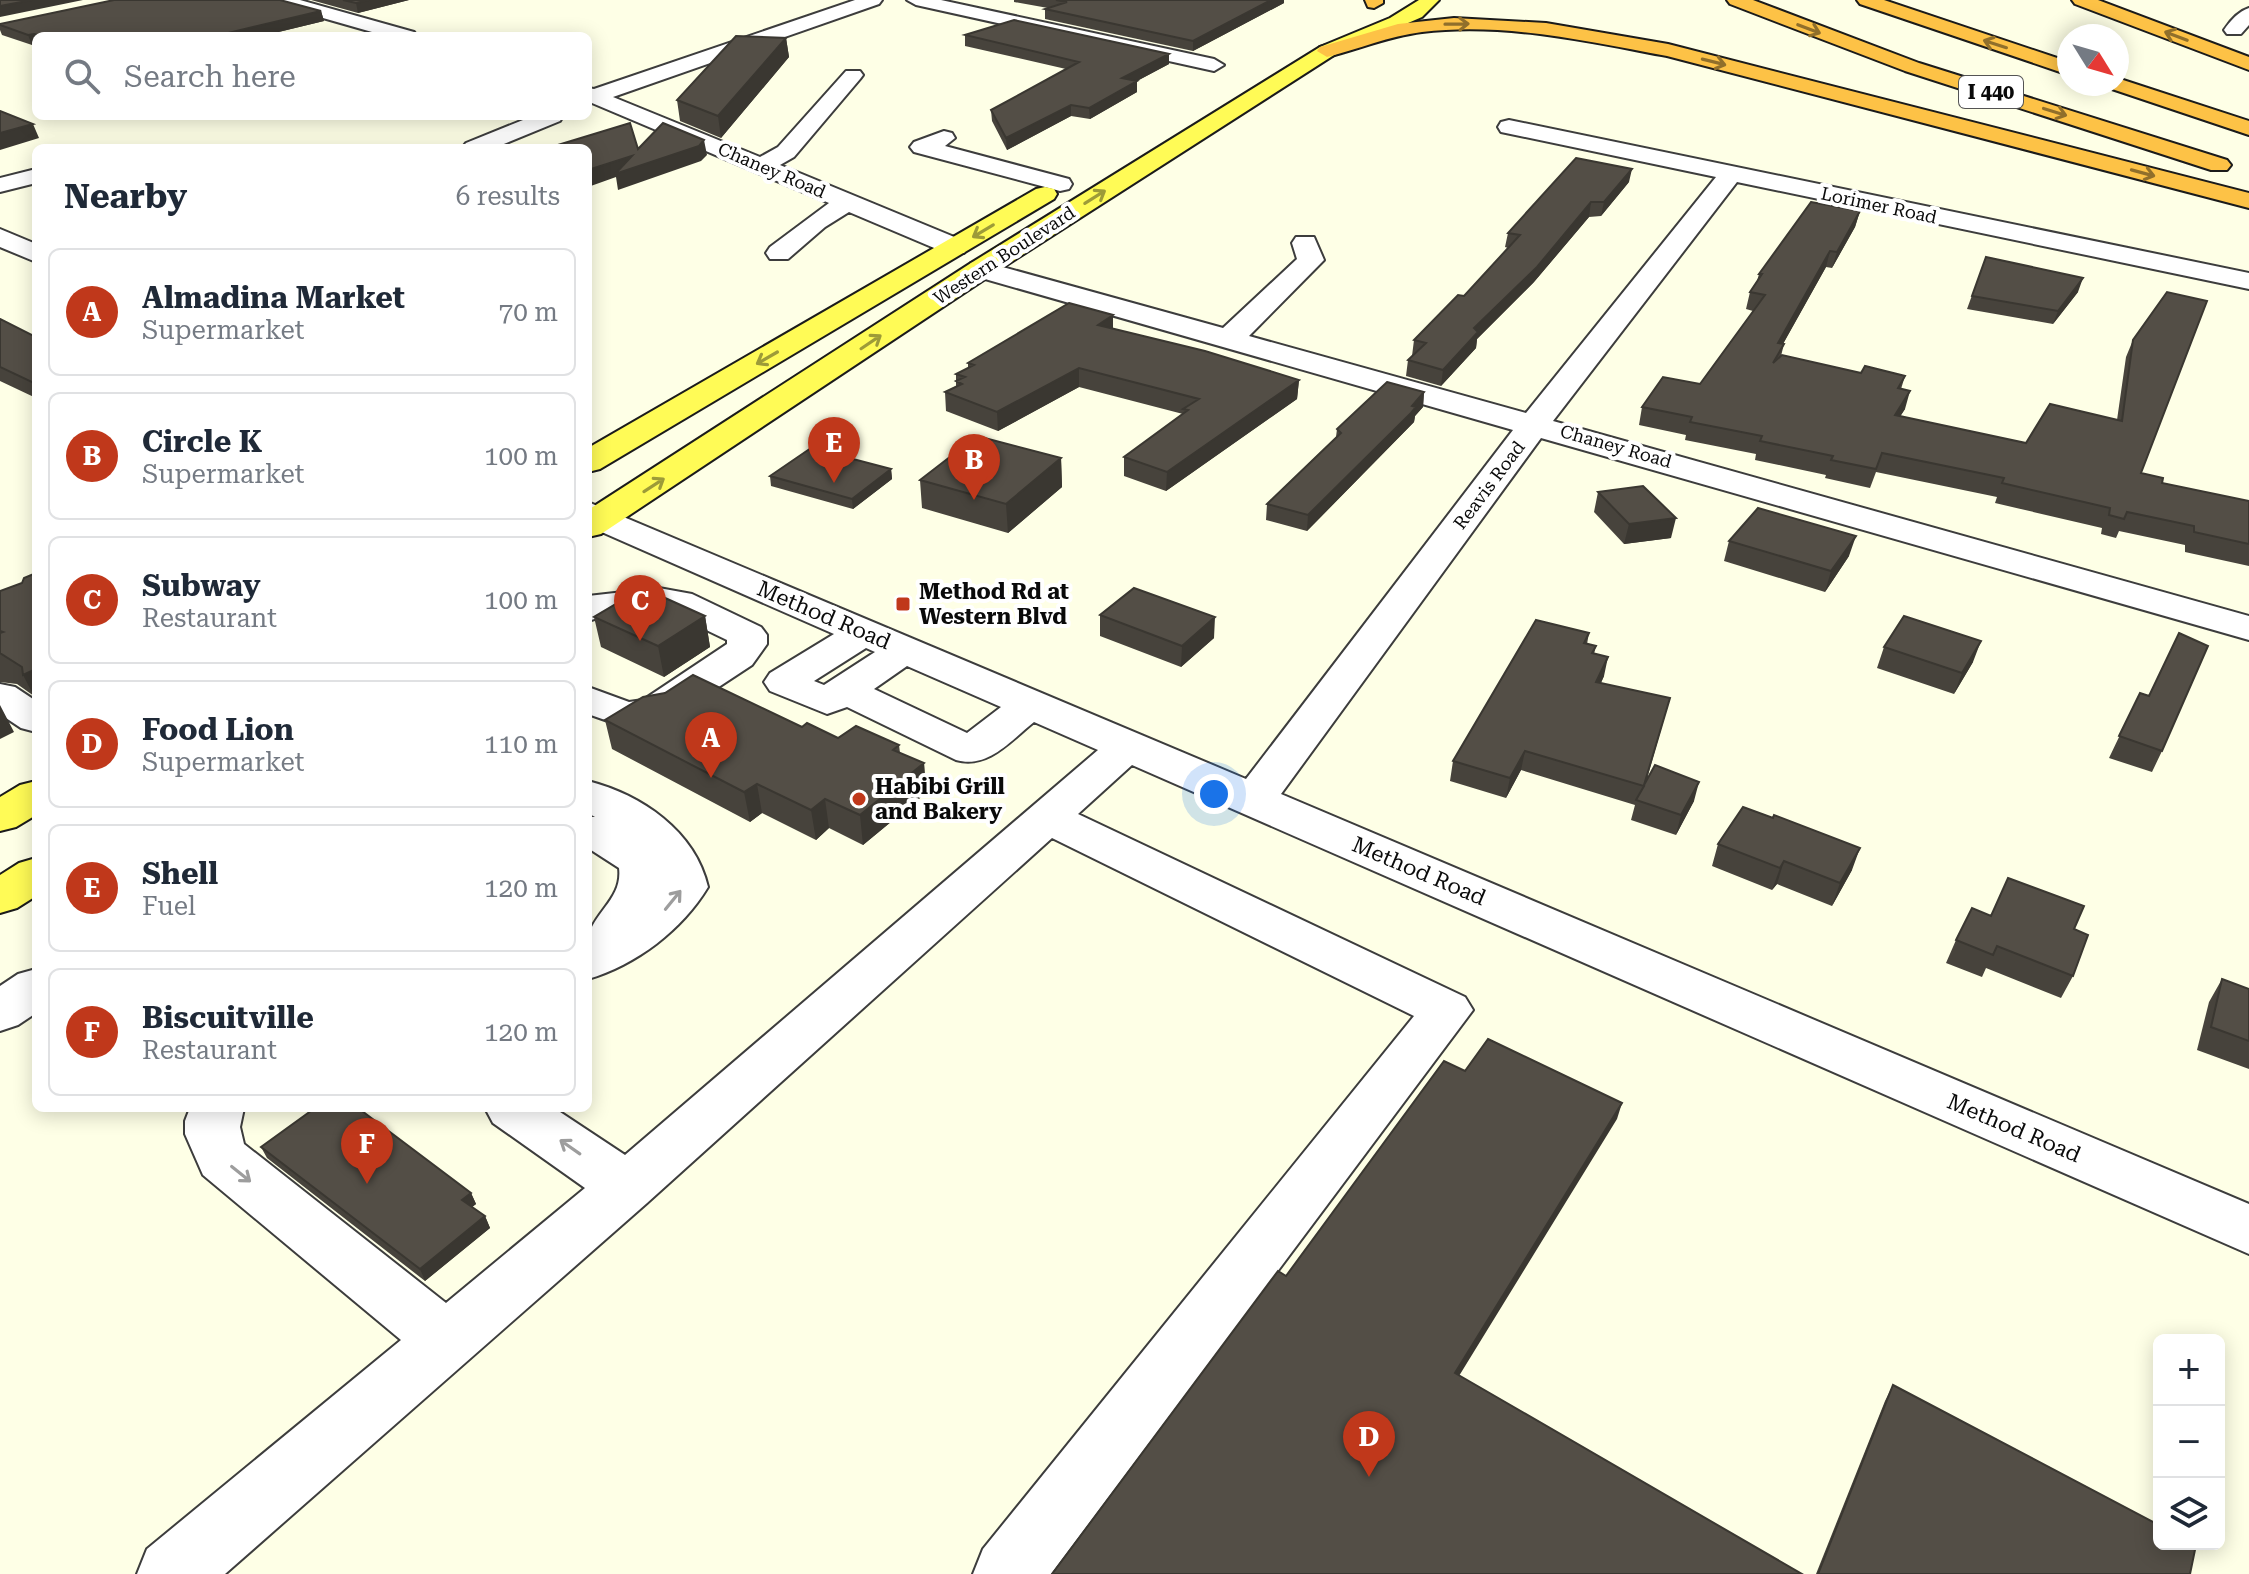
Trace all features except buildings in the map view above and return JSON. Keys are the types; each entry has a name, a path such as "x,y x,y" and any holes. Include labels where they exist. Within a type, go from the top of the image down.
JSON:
{"highway":[{"name":"I 440","path":"1736,0 1912,67 2236,170"},
{"name":"I 440","path":"1866,0 2057,65"},
{"path":"2081,0 2249,64"},
{"path":"1562,11 1598,28 1668,50 2249,201"},
{"path":"1327,51 1386,32 1449,24 1528,27 1668,50"},
{"path":"2129,88 2249,128"}],"main road":[{"name":"Western Boulevard","path":"592,519 1327,51 1397,22 1415,13 1430,0"},
{"name":"Western Boulevard","path":"592,460 1084,170"},
{"path":"0,817 32,797"},
{"path":"0,897 32,877"}],"street":[{"path":"280,0 393,32"},
{"path":"592,95 873,0"},
{"path":"916,0 1214,65"},
{"path":"2237,0 2249,2"},
{"path":"2234,30 2249,14"},
{"path":"762,166 786,152 853,75"},
{"name":"Chaney Road","path":"592,97 955,247"},
{"path":"484,144 542,120"},
{"name":"Lorimer Road","path":"1509,127 2249,281"},
{"path":"944,138 922,147 1060,184"},
{"name":"Reavis Road","path":"1253,800 1535,423 1731,174"},
{"path":"0,185 32,177"},
{"path":"779,253 816,222 848,202"},
{"path":"0,237 32,252"},
{"path":"1231,337 1311,260 1305,243"},
{"name":"Chaney Road","path":"981,269 1535,423 2249,628"},
{"name":"Method Road","path":"592,519 727,573 2249,1230"},
{"path":"679,602 727,573"},
{"path":"592,608 659,599 679,602 747,635 747,644 738,657 655,710 625,715 592,701"},
{"path":"738,628 785,599"},
{"path":"864,632 784,682 827,702 905,650"},
{"path":"893,716 953,671"},
{"path":"845,691 971,751 1031,704"},
{"path":"0,696 32,716"},
{"path":"172,1574 627,1187 1128,746"},
{"path":"592,797 649,830 676,854 683,869 684,887 666,910 594,959"},
{"path":"1008,1574 1447,1010 1047,817"},
{"path":"592,832 637,857 644,871 641,890 594,959"},
{"path":"0,1012 32,990"},
{"path":"215,1112 213,1140 223,1159 447,1340"},
{"path":"518,1112 627,1187"}],"place":[{"name":"Shell","path":"834,483"},
{"name":"Circle K","path":"974,500"},
{"name":"Method Rd at Western Blvd","path":"903,604"},
{"name":"Subway","path":"640,641"},
{"name":"Almadina Market","path":"711,778"},
{"name":"Habibi Grill and Bakery","path":"859,799"},
{"name":"Biscuitville","path":"367,1184"},
{"name":"Food Lion","path":"1369,1477"}]}
